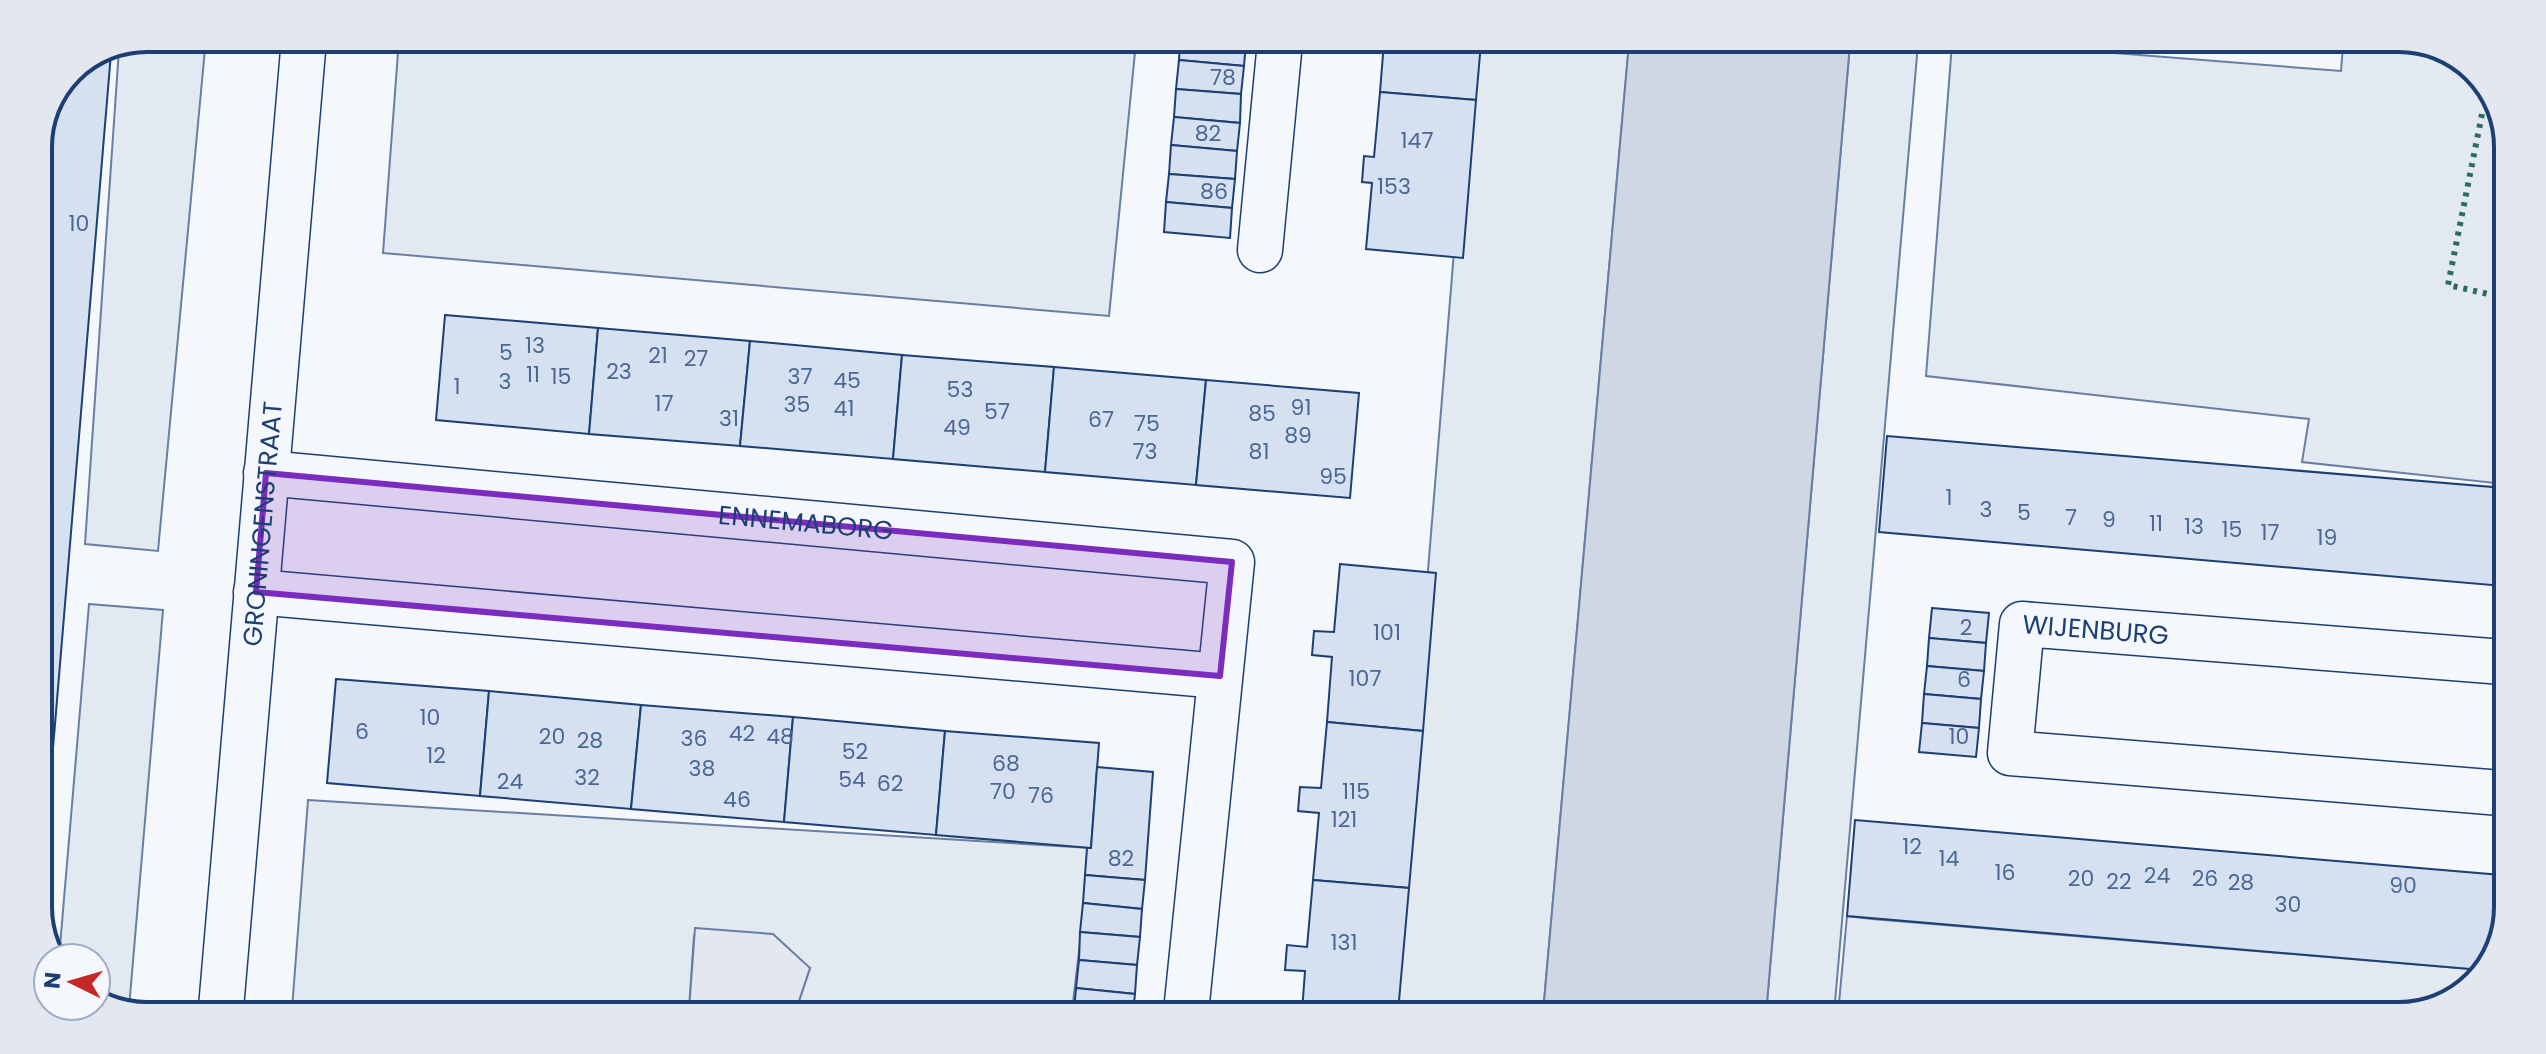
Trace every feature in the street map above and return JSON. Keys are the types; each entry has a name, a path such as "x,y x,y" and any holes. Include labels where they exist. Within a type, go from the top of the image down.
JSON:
{"street":[{"name":"GRONINGENSTRAAT","path":"222,1002 303,52"},
{"path":"1260,250 1279,52"},
{"name":"ENNEMABORG","path":"266,473 1232,562 1187,1002"},
{"path":"256,592 1220,676"},
{"name":"WIJENBURG","path":"2494,661 2022,624 2010,753 2494,792"}],"highlighted area":[{"path":"266,473 1232,562 1220,676 256,592"}],"shaded area":[{"path":"147,52 205,52 158,551 85,544 118,56"},
{"path":"398,52 1135,52 1109,316 383,253"},
{"path":"1470,52 1628,52 1544,1002 1393,1002"},
{"path":"1628,52 1849,52 1767,1002 1544,1002"},
{"path":"1849,52 1917,52 1835,1002 1767,1002"},
{"path":"1951,52 2101,52 2341,71 2343,52 2399,52 2418,54 2446,65 2470,84 2484,105 2494,141 2494,483 2302,462 2309,419 1926,376"},
{"path":"89,604 163,610 128,1000 112,995 112,942 60,942"},
{"path":"308,800 1091,848 1073,1002 799,1002 810,968 694,936 690,1002 293,1002"},
{"path":"1847,916 2471,969 2441,992 2399,1002 1839,1002"},
{"path":"695,928 773,934 810,968 799,1002 690,1002"}],"building":[{"path":"1179,52 1245,52 1244,66 1179,60"},
{"path":"1383,52 1480,52 1476,100 1380,92"},
{"path":"110,60 52,760 52,141 55,122 72,89 84,76"},
{"path":"1179,60 1244,66 1241,94 1176,89"},
{"path":"1176,89 1241,94 1240,123 1174,117"},
{"path":"1380,92 1476,100 1463,258 1366,249 1372,183 1362,182 1364,156 1374,157"},
{"path":"1174,117 1240,123 1237,151 1171,145"},
{"path":"1171,145 1237,151 1235,179 1169,174"},
{"path":"1169,174 1235,179 1232,208 1166,202"},
{"path":"1166,202 1232,208 1230,238 1164,232"},
{"path":"445,315 598,328 589,434 436,420"},
{"path":"598,328 750,341 740,446 589,434"},
{"path":"750,341 902,355 893,459 740,446"},
{"path":"902,355 1054,367 1045,472 893,459"},
{"path":"1054,367 1206,380 1196,485 1045,472"},
{"path":"1206,380 1359,393 1350,498 1196,485"},
{"path":"1887,436 2494,487 2494,585 1879,532"},
{"path":"1340,564 1436,573 1423,731 1327,722 1332,657 1312,655 1314,631 1334,632"},
{"path":"1932,608 1989,613 1986,643 1929,638"},
{"path":"1929,638 1986,643 1984,671 1927,666"},
{"path":"1927,666 1984,671 1981,699 1924,694"},
{"path":"336,679 489,691 480,796 327,783"},
{"path":"489,691 641,705 631,809 480,796"},
{"path":"1924,694 1981,699 1979,728 1922,723"},
{"path":"641,705 793,717 784,822 631,809"},
{"path":"793,717 945,731 936,835 784,822"},
{"path":"1327,722 1423,731 1409,888 1313,880 1319,813 1298,811 1300,787 1321,788"},
{"path":"1922,723 1979,728 1976,757 1919,752"},
{"path":"945,731 1099,743 1091,848 936,835"},
{"path":"1097,767 1153,772 1145,880 1085,875 1087,848 1091,848"},
{"path":"1855,820 2494,874 2492,926 2487,943 2471,969 1847,916"},
{"path":"1085,875 1145,880 1142,909 1083,903"},
{"path":"1313,880 1409,888 1399,1002 1303,1002 1305,971 1285,970 1287,945 1307,947"},
{"path":"1083,903 1142,909 1140,937 1080,932"},
{"path":"1080,932 1140,937 1137,965 1079,960"},
{"path":"1079,960 1137,965 1135,994 1076,988"},
{"path":"1076,988 1135,994 1134,1002 1075,1002"}],"hedge":[{"path":"2482,114 2448,285 2494,295"}]}
